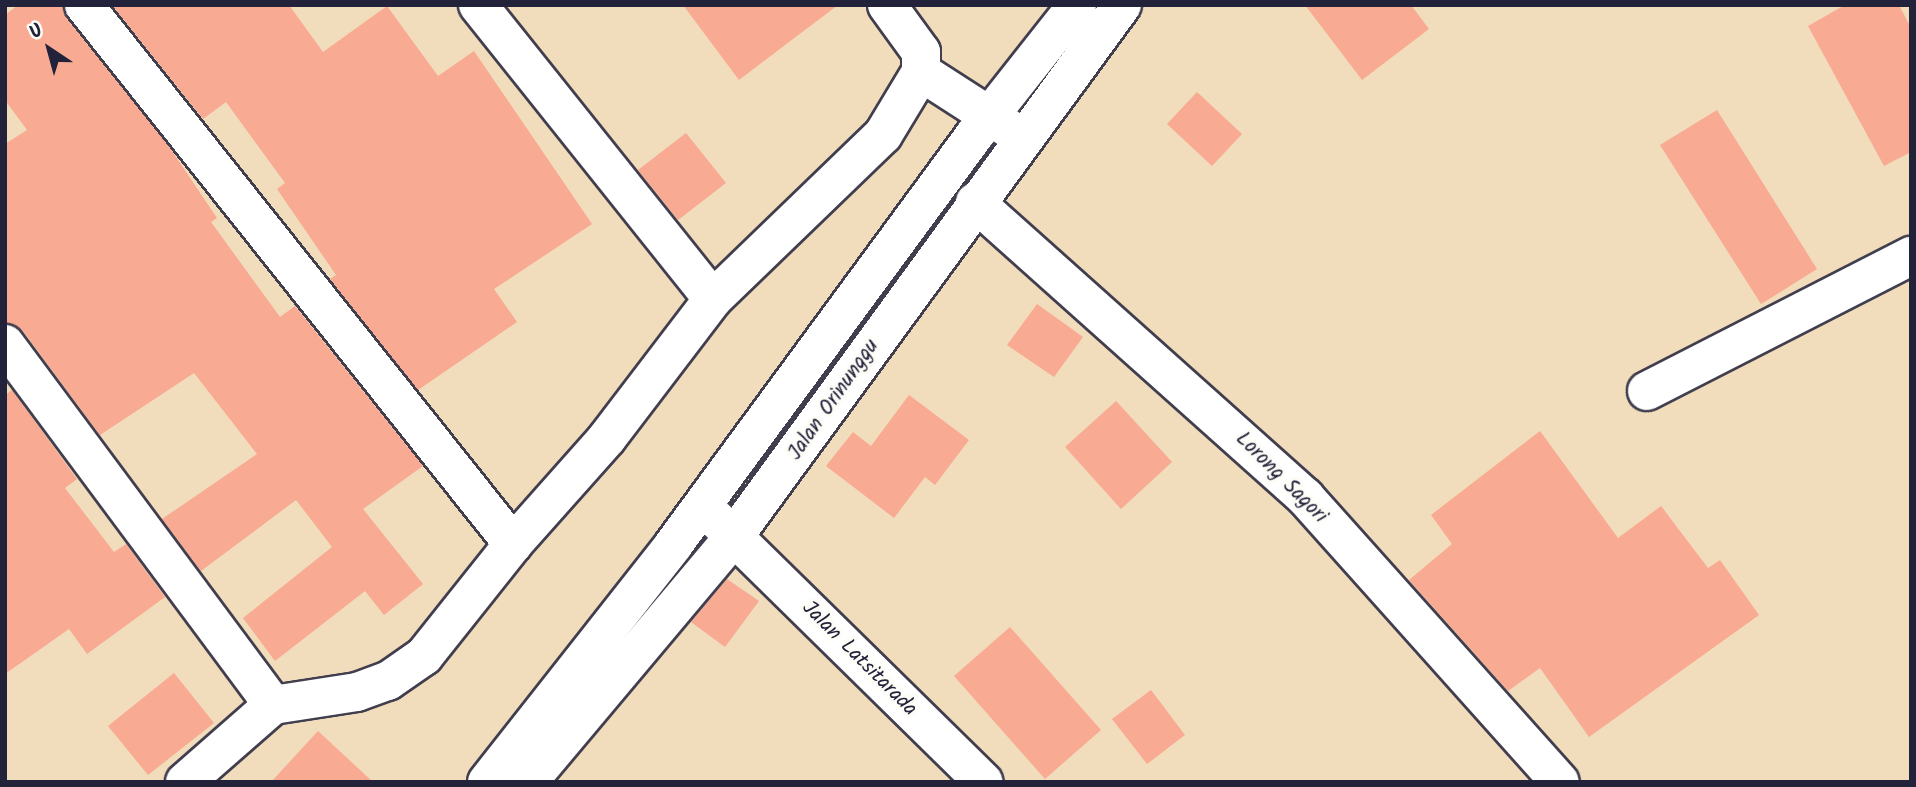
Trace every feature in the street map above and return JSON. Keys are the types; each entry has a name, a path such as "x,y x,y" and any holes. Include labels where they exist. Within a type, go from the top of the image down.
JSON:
{"street":[{"path":"84,5 513,544"},
{"path":"478,5 713,299"},
{"path":"185,782 273,705 357,692 388,681 424,656 513,544 607,438 713,299 883,135 921,72 921,52 887,5"},
{"name":"Jalan Orinunggu","path":"487,782 701,506 991,116 1077,5"},
{"name":"Jalan Orinunggu","path":"528,782 735,535 975,202 1122,5"},
{"path":"921,72 1023,138"},
{"name":"Lorong Sagori","path":"975,202 1305,496 1560,782"},
{"path":"1647,391 1911,256"},
{"path":"5,344 273,705"},
{"name":"Jalan Latsitarada","path":"701,506 735,535 984,782"}],"building":[{"path":"18,5 63,5 67,19 168,145 217,218 211,222 280,317 295,306 423,466 363,509 423,584 384,615 365,591 275,661 243,618 332,547 296,500 201,571 162,519 257,454 194,373 100,435 23,331 5,323 5,144 27,130 5,100 5,15"},
{"path":"112,5 289,5 323,52 387,6 438,76 474,51 592,224 494,289 517,322 418,390 330,279 336,275 277,189 285,183 226,102 203,119"},
{"path":"683,5 838,5 739,80"},
{"path":"1305,5 1411,5 1429,29 1362,80"},
{"path":"1845,5 1899,5 1911,28 1911,152 1884,166 1808,26"},
{"path":"1197,92 1242,134 1212,166 1167,124"},
{"path":"1717,110 1817,269 1761,304 1660,145"},
{"path":"686,133 726,183 678,220 638,170"},
{"path":"1037,304 1083,337 1054,377 1007,345"},
{"path":"12,390 77,479 65,488 114,552 126,544 165,597 87,654 69,629 5,674 5,395"},
{"path":"909,395 969,440 935,485 925,477 894,518 826,466 853,432 871,446"},
{"path":"1116,401 1172,462 1121,509 1065,447"},
{"path":"1540,431 1618,538 1661,506 1708,568 1720,560 1759,615 1589,737 1540,668 1508,691 1409,580 1452,544 1431,515"},
{"path":"727,579 759,601 725,647 691,622"},
{"path":"1010,627 1101,730 1045,779 954,676"},
{"path":"174,673 214,723 148,775 108,726"},
{"path":"1151,690 1185,735 1147,764 1112,719"},
{"path":"318,731 373,782 271,782"}]}
